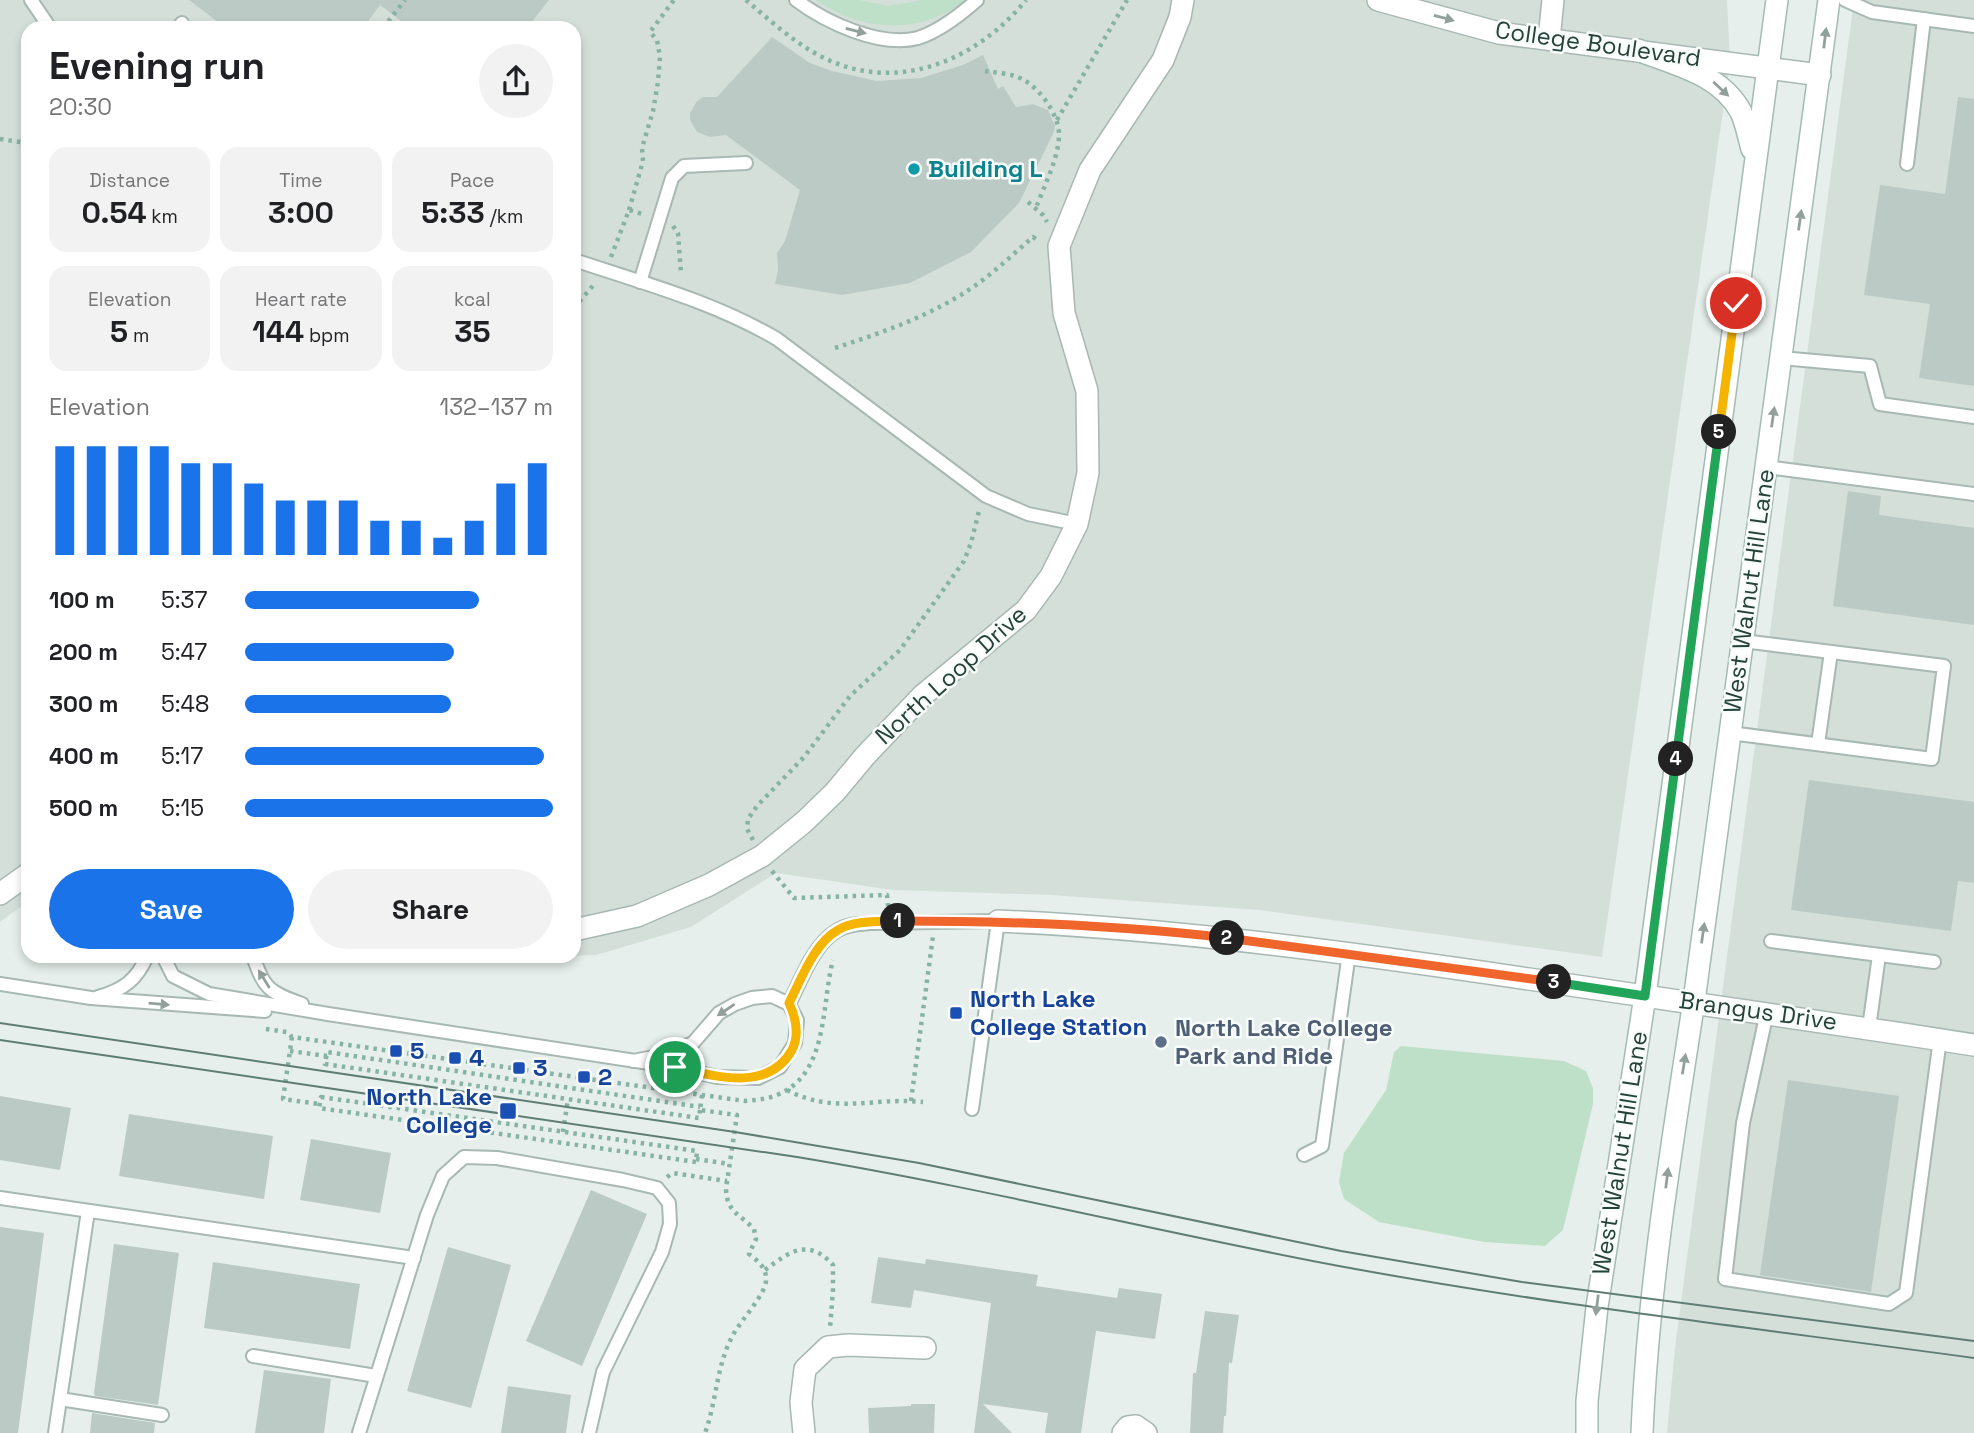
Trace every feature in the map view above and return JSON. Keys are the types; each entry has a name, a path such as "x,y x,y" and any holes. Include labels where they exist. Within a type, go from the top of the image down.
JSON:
{"main road":[{"name":"North Loop Drive","path":"581,928 637,916 709,886 762,856 804,822 923,695 1026,610 1051,576 1077,524 1088,472 1087,391 1063,313 1059,246 1090,170 1163,60 1180,17 1183,0"},
{"name":"College Boulevard","path":"1378,0 1499,33 1820,75"},
{"path":"1549,39 1553,0"},
{"name":"West Walnut Hill Lane","path":"1587,1433 1587,1401 1597,1307 1645,996 1777,0"},
{"name":"West Walnut Hill Lane","path":"1642,1433 1651,1314 1664,1203 1829,0"},
{"path":"1638,50 1723,87 1741,113 1755,158"},
{"path":"0,894 21,879"},
{"name":"Brangus Drive","path":"998,921 1101,925 1349,953 1693,1001 1974,1045"},
{"path":"804,1433 801,1402 805,1369 828,1347 848,1345 925,1348"},
{"path":"1123,1433 1128,1427 1136,1426 1146,1433"}],"lane":[{"path":"31,0 45,21"},
{"path":"796,0 842,28 885,39 917,38 954,20 977,0"},
{"path":"1845,0 1872,12 1974,26"},
{"path":"1907,164 1924,19"},
{"path":"640,282 672,177 684,166 746,163"},
{"path":"581,262 710,306 748,322 777,339 986,496 1028,514 1077,524"},
{"path":"1781,358 1870,366 1880,404 1974,417"},
{"path":"1766,467 1974,494"},
{"path":"1730,733 1932,759 1944,666 1743,641"},
{"path":"1818,744 1831,652"},
{"path":"789,1003 814,953 836,930 852,924 998,921 972,1109"},
{"path":"1771,941 1934,962"},
{"path":"1304,1155 1322,1146 1349,953"},
{"path":"1869,1028 1879,955"},
{"path":"91,999 123,988 134,979 143,963"},
{"path":"166,963 173,976 209,994 328,1014 633,1061 675,1067 717,1076 758,1078 780,1067 795,1043 797,1020 789,1003 772,996 751,998 719,1013 693,1043 664,1055 633,1061"},
{"path":"255,963 260,978 272,991 328,1014"},
{"path":"0,984 91,999 328,1014"},
{"path":"1767,1012 1743,1123 1725,1279 1889,1304 1906,1293 1940,1039"},
{"path":"359,1433 427,1215 443,1176 464,1157 497,1158 657,1188 669,1203 670,1224 667,1233 651,1276 603,1372 589,1433"},
{"path":"0,1198 414,1258"},
{"path":"55,1433 88,1211"},
{"path":"253,1356 376,1376"},
{"path":"60,1399 162,1415"}],"path":[{"path":"388,21 405,0"},
{"path":"629,210 643,160 642,148 653,111 659,72 657,40 650,32 674,0"},
{"path":"1056,121 1127,0"},
{"path":"985,71 1023,79 1044,100 1056,121 1059,134 1056,150 1036,208"},
{"path":"0,139 21,143"},
{"path":"835,348 925,313 970,289 1033,236 1044,245"},
{"path":"755,844 747,830 748,819 804,757 850,696 900,650 964,561 979,511"},
{"path":"769,867 786,892 794,898 887,895 888,906"},
{"path":"911,1101 934,936 923,937"},
{"path":"292,1037 283,1099 320,1104"},
{"path":"290,1051 327,1056"},
{"path":"702,1096 700,1109 699,1118 326,1064 327,1052 700,1109 737,1115 727,1181 727,1201 733,1211 754,1229 756,1239 749,1254 765,1270 766,1280 763,1291 733,1335 721,1362 705,1433"},
{"path":"786,1090 806,1100 826,1104 923,1102"},
{"path":"321,1097 697,1151 696,1162 319,1108 320,1104 321,1097"},
{"path":"563,1132 568,1099"},
{"path":"696,1158 730,1164"},
{"path":"657,1188 673,1173 727,1181"},
{"path":"765,1270 798,1249 825,1256 832,1265 833,1290 828,1347"}],"shaded area":[{"path":"0,0 1727,0 1730,62 1602,957 1259,910 1052,895 893,890 776,873 691,927 596,955 581,956 581,21 21,21 21,906 0,922"},
{"path":"1854,0 1974,0 1974,1433 1667,1433 1675,1348"}],"green space":[{"path":"816,0 859,0 888,6 922,0 966,0 929,19 891,26 853,19"},
{"path":"1401,1046 1564,1061 1586,1071 1593,1088 1593,1104 1563,1230 1545,1246 1484,1242 1379,1222 1344,1199 1339,1182 1344,1153 1386,1090 1394,1052"}],"building":[{"path":"189,0 549,0 532,21 401,21 380,5 368,21 217,21"},
{"name":"Building L","path":"772,37 810,63 877,81 921,78 963,65 983,55 998,89 1003,86 1016,107 1033,104 1048,110 1055,126 1019,203 971,252 910,283 842,295 775,284 777,253 785,241 800,190 726,135 710,137 697,132 690,120 690,113 697,101 703,97 717,97"},
{"path":"1958,97 1974,99 1974,386 1919,378 1930,304 1864,295 1880,185 1945,194"},
{"path":"1848,491 1881,496 1879,515 1974,528 1974,625 1833,606"},
{"path":"1809,780 1974,802 1974,883 1958,881 1951,931 1791,910"},
{"path":"1788,1080 1899,1096 1871,1292 1760,1275"},
{"path":"0,1096 71,1108 60,1170 0,1160"},
{"path":"129,1114 273,1136 264,1199 119,1176"},
{"path":"311,1139 391,1153 380,1213 300,1200"},
{"path":"591,1190 647,1214 582,1366 526,1341"},
{"path":"0,1227 44,1233 18,1433 0,1433"},
{"path":"114,1244 179,1253 158,1405 95,1396 94,1393"},
{"path":"448,1247 511,1265 471,1408 407,1391"},
{"path":"878,1257 925,1264 926,1259 1038,1275 1036,1286 1117,1298 1119,1288 1162,1294 1155,1339 1096,1331 1081,1433 1045,1433 1048,1413 983,1404 1012,1433 974,1433 991,1303 914,1290 911,1308 871,1303"},
{"path":"213,1262 360,1284 350,1349 204,1328"},
{"path":"1205,1311 1239,1315 1232,1363 1229,1363 1223,1433 1190,1433 1193,1373 1196,1373"},
{"path":"264,1370 331,1379 324,1433 255,1433"},
{"path":"508,1386 571,1395 566,1433 501,1433"},
{"path":"935,1404 934,1433 869,1433 868,1408"},
{"path":"92,1413 155,1423 154,1433 90,1433"}],"tram line":[{"path":"0,1023 735,1132 919,1163 1341,1251 1522,1282 1974,1341"},
{"path":"0,1040 797,1157 933,1182 1339,1266 1497,1293 1974,1358"}],"place":[{"name":"Building L","path":"914,169"},
{"name":"North Lake College Station","path":"956,1013"},
{"name":"North Lake College Park and Ride","path":"1161,1042"},
{"name":"5","path":"396,1051"},
{"name":"4","path":"455,1058"},
{"name":"3","path":"519,1068"},
{"name":"2","path":"584,1077"},
{"name":"North Lake College","path":"508,1111"}],"route":[{"path":"675,1067 717,1076 758,1078 780,1067 795,1043 797,1020 789,1003 814,953 836,930 852,924 998,921 1101,925 1349,953 1645,996 1736,303"}]}
